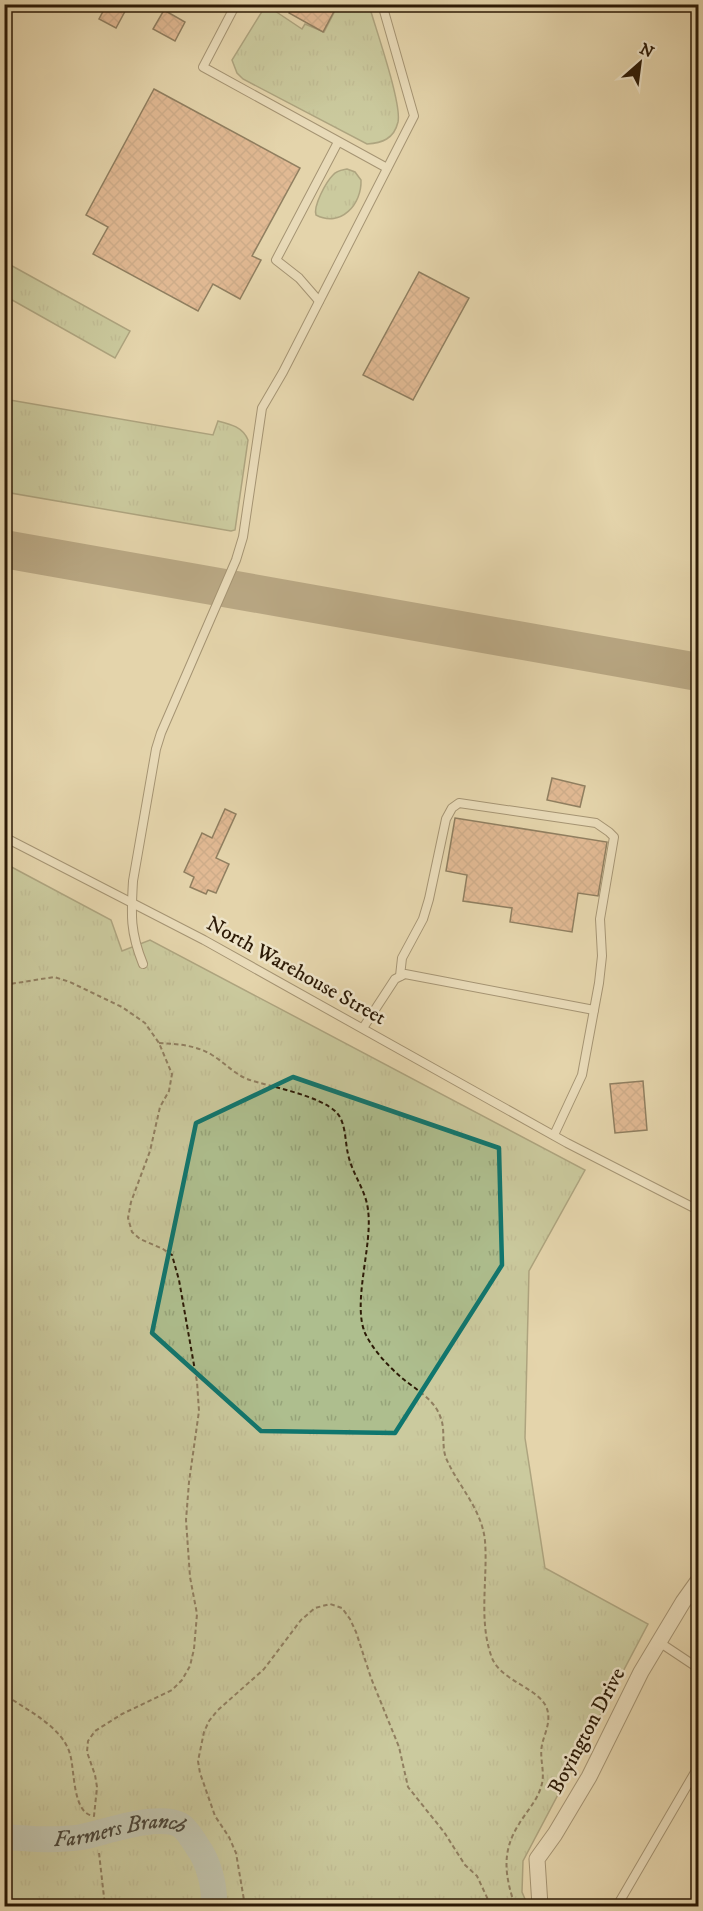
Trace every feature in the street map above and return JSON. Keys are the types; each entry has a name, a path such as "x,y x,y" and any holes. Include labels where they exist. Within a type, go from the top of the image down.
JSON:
{"street":[{"name":"Boyington Drive","path":"540,1906 537,1859 555,1834 589,1777 641,1671 683,1602 699,1581"}],"lane":[{"path":"236,4 203,67 387,168"},
{"path":"143,964 135,946 130,921 134,881 156,749 173,704 236,560 243,537 262,408 414,116 382,4"},
{"path":"319,301 300,278 276,260 338,142"},
{"path":"400,976 402,958 423,919 446,819 452,808 459,803 596,823 614,837 600,920 602,956 582,1075 554,1135"},
{"name":"North Warehouse Street","path":"4,837 204,940 567,1143 699,1210"},
{"path":"363,1028 395,979 405,974 594,1010"},
{"path":"659,1642 699,1668"},
{"path":"617,1906 699,1767"}],"path":[{"path":"4,985 54,977 70,982 122,1007 145,1023 159,1043 172,1074 169,1091 160,1107 150,1151 130,1202 128,1218 132,1232 140,1239 163,1249 172,1256 179,1280 197,1382 199,1411 186,1520 190,1577 197,1614 190,1666 182,1680 172,1690 122,1714 95,1731 88,1742 87,1752 97,1787 94,1816 89,1816 80,1804 70,1752 61,1738 46,1724 4,1694"},
{"path":"159,1043 181,1044 211,1054 248,1079 291,1091 325,1105 338,1113 342,1122 350,1165 368,1206 369,1230 360,1315 365,1333 389,1367 418,1390 440,1413 445,1455 482,1524 485,1616 489,1648 494,1662 501,1672 538,1697 546,1706 549,1716 541,1747 542,1785 537,1798 518,1825 506,1852 509,1882 515,1906"},
{"path":"4,1169 11,1195 11,1214 4,1254"},
{"path":"245,1906 236,1853 229,1837 215,1816 200,1773 198,1761 202,1738 213,1716 264,1669 301,1620 315,1608 330,1604 342,1608 356,1632 371,1678 399,1747 408,1787 444,1832 465,1865 477,1876 492,1906"},
{"path":"99,1853 105,1906"}],"highlighted area":[{"path":"293,1077 499,1148 502,1265 395,1433 261,1431 152,1333 196,1123"}],"green space":[{"path":"266,5 302,29 305,24 324,32 338,5 369,5 398,112 396,128 387,139 367,144 243,79 237,73 232,60"},
{"path":"347,169 355,172 361,180 354,205 341,216 334,218 316,215 318,200 330,178 336,172"},
{"path":"5,262 130,331 115,358 5,296"},
{"path":"4,399 213,435 218,421 236,427 248,440 235,530 5,492"},
{"path":"4,863 111,920 122,951 150,940 585,1170 529,1271 525,1438 545,1568 648,1624 523,1861 522,1892 528,1906 5,1906"}],"building":[{"path":"107,4 129,4 116,28 99,19"},
{"path":"293,4 338,4 323,32 289,13"},
{"path":"164,10 185,22 175,41 153,29"},
{"path":"154,89 300,168 252,256 261,260 240,299 213,284 198,311 93,254 108,227 86,215"},
{"path":"419,272 469,298 413,400 363,375"},
{"path":"552,778 585,786 580,807 547,800"},
{"path":"225,809 236,814 216,858 229,864 216,893 208,890 206,894 190,887 194,877 184,872 202,833 212,838"},
{"path":"455,818 607,842 598,896 578,893 572,932 510,922 512,908 463,901 467,875 446,871"},
{"path":"643,1081 647,1130 615,1133 610,1084"}],"waterway":[{"name":"Farmers Branch","path":"4,1837 63,1839 82,1837 146,1822 159,1821 180,1825 190,1835 205,1859 212,1883 214,1906"}],"taxiway":[{"path":"4,549 698,672"}]}
